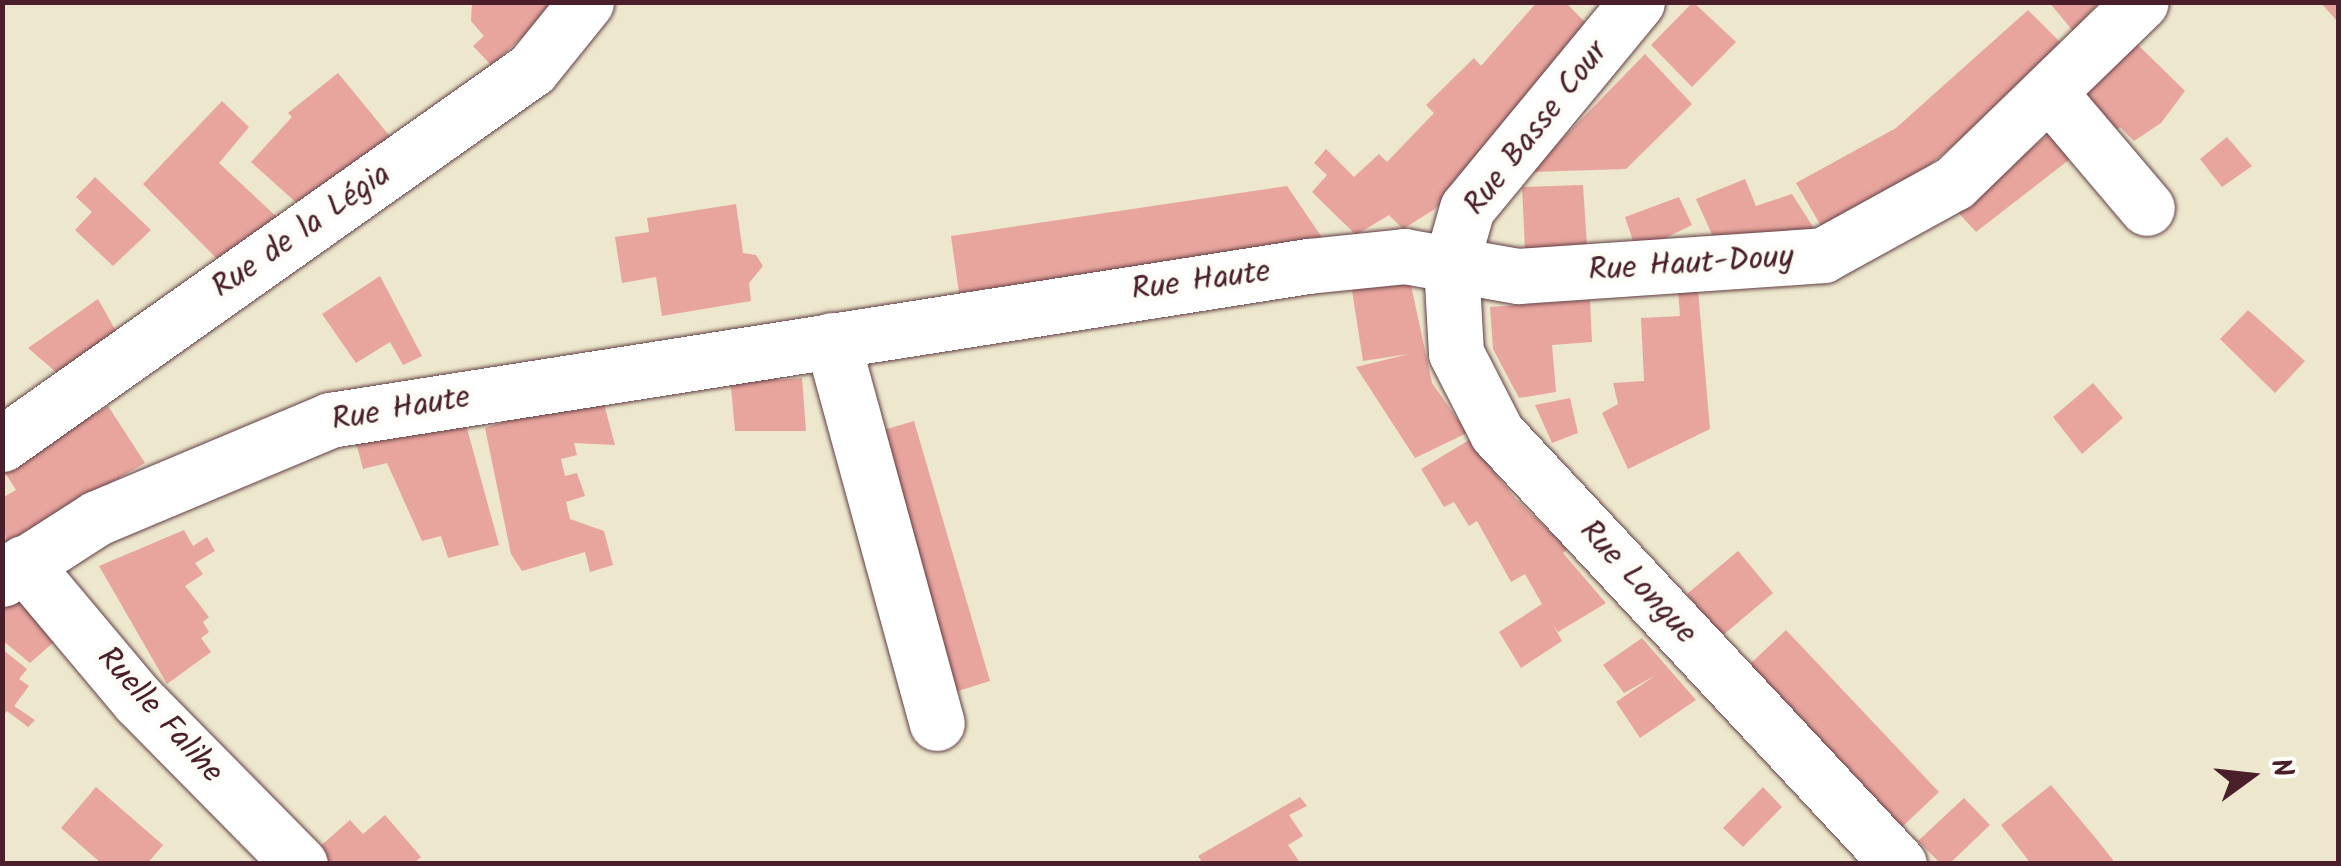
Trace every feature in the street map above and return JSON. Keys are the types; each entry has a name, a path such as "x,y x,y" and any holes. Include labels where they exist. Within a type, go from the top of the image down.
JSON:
{"street":[{"name":"Rue de la Légia","path":"2,444 532,69 586,2"},
{"name":"Rue Basse Cour","path":"1451,264 1467,208 1638,2"},
{"name":"Rue Haut-Douy","path":"1451,264 1518,276 1823,256 1954,183 2051,95 2141,2"},
{"path":"2051,95 2147,208"},
{"name":"Rue Haute","path":"13,571 98,518 330,420 1308,266 1404,256 1451,264"},
{"name":"Rue Longue","path":"1451,264 1456,353 1496,433 1900,864"},
{"path":"832,340 937,723"},
{"name":"Ruelle Falihe","path":"13,571 300,864"}],"building":[{"path":"472,2 562,2 491,65 473,46 484,36 471,21"},
{"path":"1537,2 1565,2 1589,26 1435,209 1403,229 1389,215 1356,235 1312,192 1327,175 1314,163 1326,149 1354,177 1379,154 1387,162 1434,113 1426,105 1474,58 1481,66"},
{"path":"1693,2 1736,42 1692,87 1651,45"},
{"path":"2049,2 2099,2 2073,31"},
{"path":"2320,2 2338,2 2338,22"},
{"path":"2028,10 2062,44 2019,92 1927,167 1821,226 1796,183 1896,128"},
{"path":"2134,41 2185,91 2161,123 2134,141 2120,127 2100,145 2068,113"},
{"path":"1645,54 1692,104 1626,169 1530,172"},
{"path":"338,73 393,140 300,206 251,162 292,117 288,113"},
{"path":"222,101 249,127 219,163 280,220 220,262 143,184"},
{"path":"2053,131 2074,156 1976,232 1955,209"},
{"path":"2227,137 2252,166 2222,187 2200,159"},
{"path":"95,177 151,230 113,266 75,230 92,212 76,197"},
{"path":"1745,179 1756,206 1792,194 1815,230 1714,239 1696,199"},
{"path":"1583,185 1587,246 1525,250 1522,187"},
{"path":"1287,186 1323,239 959,293 951,236"},
{"path":"1679,197 1692,225 1661,240 1633,241 1625,217"},
{"path":"736,204 743,253 756,255 763,266 749,283 751,301 662,316 656,277 622,283 615,237 649,232 647,218"},
{"path":"380,276 422,356 403,365 390,342 356,363 322,314"},
{"path":"1409,276 1432,383 1467,433 1415,458 1356,367 1409,354 1363,361 1351,284"},
{"path":"1698,290 1710,429 1628,469 1602,413 1618,404 1613,383 1644,381 1641,318 1680,316 1678,291"},
{"path":"98,299 117,333 57,373 28,348"},
{"path":"1590,300 1592,342 1552,345 1556,392 1519,398 1493,349 1490,307"},
{"path":"2248,310 2305,361 2275,393 2220,339"},
{"path":"776,372 777,380 802,378 806,431 735,431 730,377"},
{"path":"2093,383 2123,418 2082,454 2053,417"},
{"path":"1570,398 1578,433 1552,443 1535,405"},
{"path":"604,404 615,445 574,443 577,455 561,459 565,476 577,473 585,496 566,502 570,519 604,531 613,565 590,572 585,552 522,571 511,554 485,428 546,408"},
{"path":"108,406 145,463 6,543 2,498 16,490 2,468 91,410 94,415"},
{"path":"463,414 499,545 448,558 441,536 422,541 387,463 363,469 355,439"},
{"path":"914,421 990,681 939,697 863,436"},
{"path":"1469,440 1515,498 1568,549 1563,553 1606,603 1558,632 1552,623 1562,641 1521,668 1499,632 1542,604 1525,574 1511,582 1477,521 1469,526 1454,502 1444,507 1421,469"},
{"path":"184,530 193,546 207,537 215,551 195,563 203,574 185,586 209,617 203,622 209,632 201,638 211,652 167,684 99,566"},
{"path":"1738,551 1773,593 1722,636 1687,594"},
{"path":"25,593 63,634 30,663 2,640 2,611"},
{"path":"1786,630 1939,792 1902,827 1749,665"},
{"path":"1642,638 1696,700 1640,738 1616,702 1656,675 1624,693 1603,665"},
{"path":"2,649 27,669 19,679 29,686 14,706 35,720 28,727 7,711 2,717"},
{"path":"2051,785 2116,864 2031,864 2001,825"},
{"path":"96,787 163,845 147,864 102,864 61,828"},
{"path":"1763,787 1782,807 1743,847 1723,828"},
{"path":"1300,797 1307,806 1289,815 1303,836 1288,845 1301,864 1203,864 1198,856"},
{"path":"1964,798 1990,825 1949,864 1941,864 1918,841"},
{"path":"385,815 421,857 413,864 329,864 316,850 350,820 363,834"}]}
